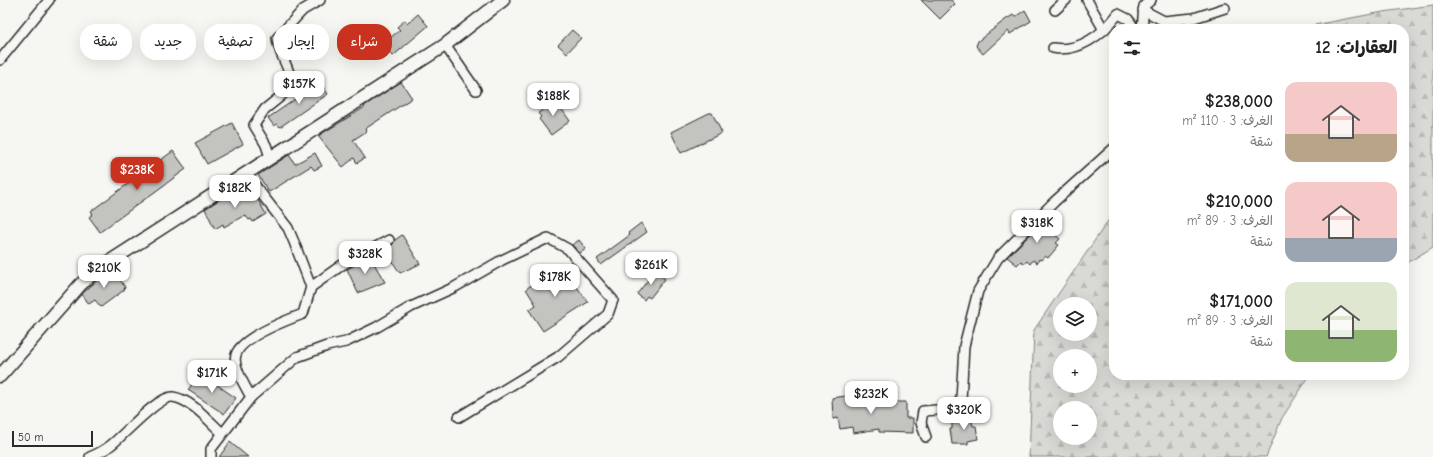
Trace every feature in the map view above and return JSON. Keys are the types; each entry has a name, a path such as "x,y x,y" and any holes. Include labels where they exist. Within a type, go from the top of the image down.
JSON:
{"main road":[{"path":"0,376 81,284 98,269 270,157 445,46 503,0"}],"street":[{"path":"0,60 49,0"},
{"path":"270,157 254,125 265,109 280,97 292,84 289,69 278,46 277,38 303,10 320,0"},
{"path":"1055,10 1066,0"},
{"path":"1087,0 1104,30"},
{"path":"1142,24 1144,6 1151,0"},
{"path":"1143,10 1164,21 1194,18 1225,8"},
{"path":"1109,24 1118,14 1128,19 1131,24"},
{"path":"1053,48 1064,50 1091,40 1109,24"},
{"path":"445,46 476,90"},
{"path":"926,437 922,423 923,411 951,409 961,400 964,346 978,291 998,258 1054,202 1109,152"},
{"path":"246,174 260,195 288,228 311,287 303,314 248,340 236,355 235,363 251,397"},
{"path":"211,457 211,449 251,397 297,357 327,346 346,342 377,328 411,307 455,288 502,260 548,238 568,248 613,300 608,314 558,357 458,417"},
{"path":"311,287 342,265 388,240"},
{"path":"90,457 111,445 165,398 171,397 193,407 222,433"}],"green space":[{"path":"1433,5 1433,247 1409,262 1409,24 1319,24 1383,12"},
{"path":"1109,219 1109,380 1307,380 1282,418 1266,457 1029,457 1034,330 1053,302 1053,341 1097,341 1097,297 1056,297"}],"building":[{"path":"921,0 951,0 955,4 940,19"},
{"path":"1025,10 1031,21 1010,34 1008,31 983,54 976,46 978,41 1005,20 1013,15 1015,17"},
{"path":"418,14 428,26 393,56 392,36 400,30 397,27 405,20 408,23"},
{"path":"572,30 581,38 567,53 558,45"},
{"path":"320,82 328,94 280,127 277,124 274,126 268,118"},
{"path":"401,82 412,98 365,129 367,131 353,140 365,158 357,163 354,158 343,167 318,136 365,107 364,106"},
{"path":"550,101 553,104 556,101 570,121 551,135 539,119 541,117 538,113 543,110 541,108"},
{"path":"709,113 712,113 722,133 681,153 671,132"},
{"path":"232,123 243,144 207,164 195,143"},
{"path":"173,151 186,169 100,232 89,217 93,214 91,211"},
{"path":"315,153 322,166 314,170 311,166 269,192 258,175 289,155 295,164"},
{"path":"245,187 251,198 255,195 266,214 253,222 245,215 224,227 223,224 215,229 205,209 234,190 236,193"},
{"path":"1047,218 1059,228 1054,234 1060,239 1056,243 1059,245 1048,258 1045,256 1041,260 1039,259 1037,263 1033,260 1030,264 1027,261 1024,264 1021,261 1017,265 1007,257"},
{"path":"641,223 647,232 601,265 597,259 630,235 628,233"},
{"path":"402,235 420,264 400,273 384,249 392,245 395,240"},
{"path":"579,240 586,249 580,253 572,245"},
{"path":"370,257 385,282 358,293 347,269"},
{"path":"560,264 588,302 543,331 529,310 536,305 526,289"},
{"path":"112,269 125,287 124,290 101,307 95,300 89,304 82,294"},
{"path":"655,271 665,279 650,298 647,296 644,300 637,294"},
{"path":"200,373 236,398 224,414 188,390"},
{"path":"866,393 868,405 891,405 891,402 906,402 906,418 913,418 913,433 879,432 879,429 853,433 852,427 840,429 838,418 833,419 832,398"},
{"path":"970,413 973,426 976,426 978,439 968,441 968,444 952,444 950,429 952,429 952,423 962,421 961,415"},
{"path":"230,442 248,457 219,457"}]}
